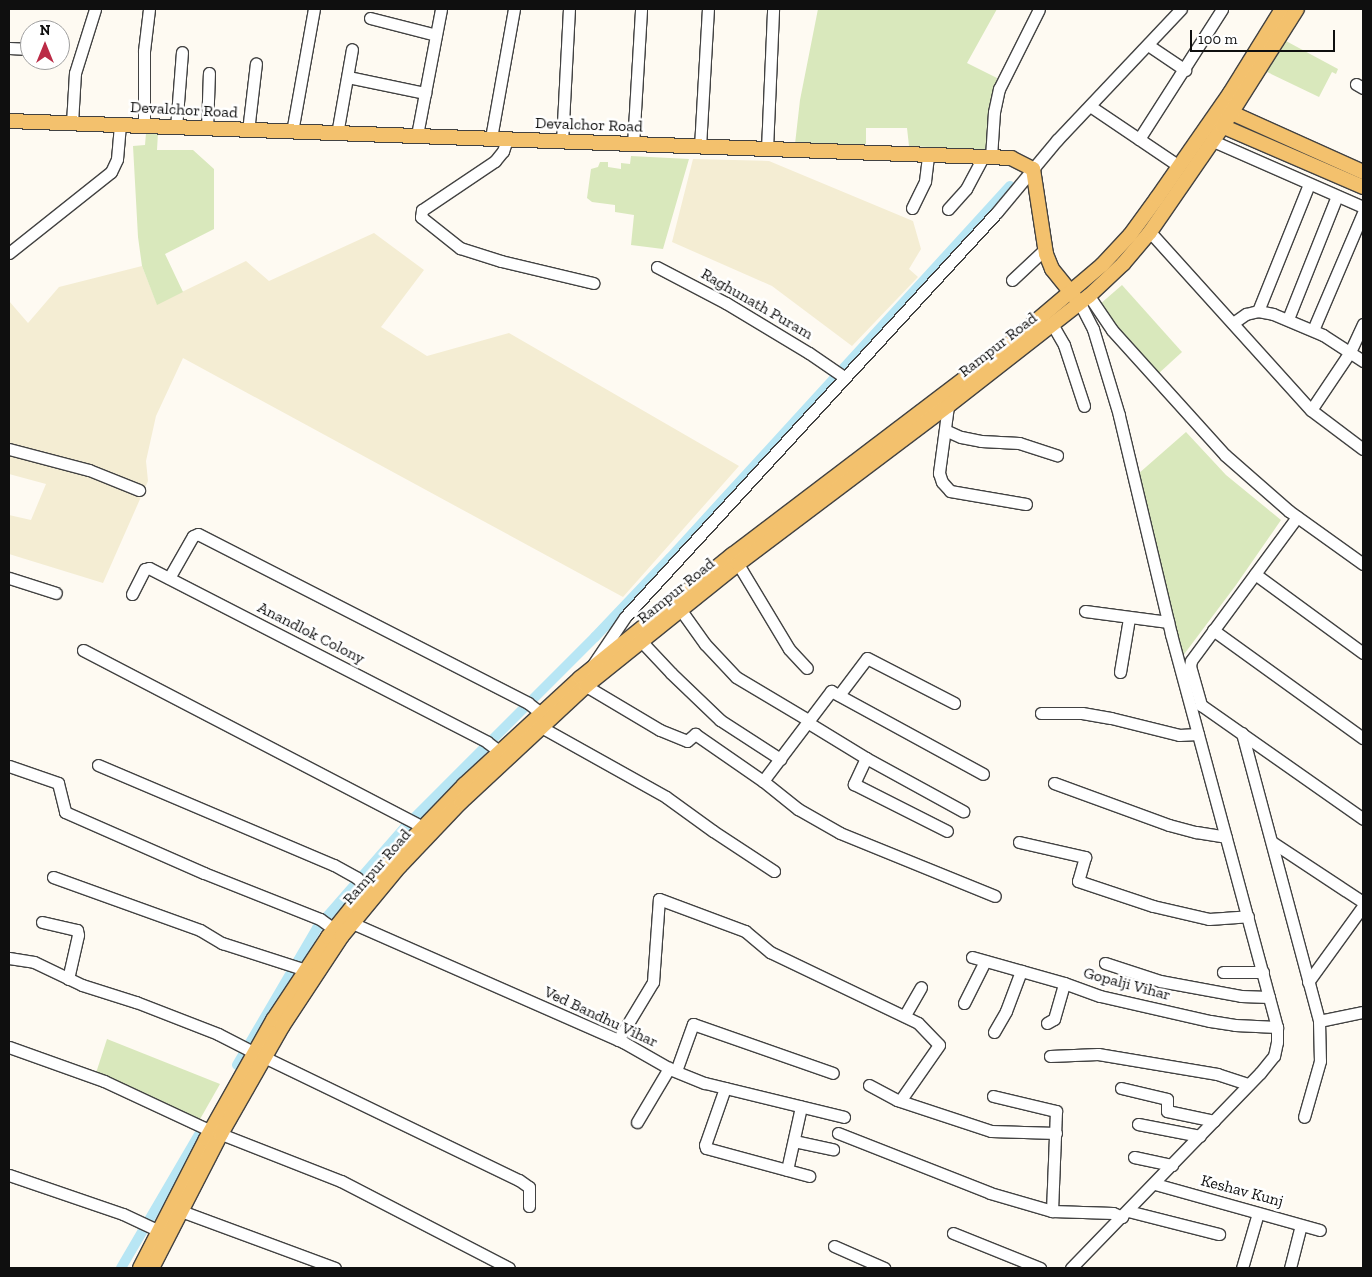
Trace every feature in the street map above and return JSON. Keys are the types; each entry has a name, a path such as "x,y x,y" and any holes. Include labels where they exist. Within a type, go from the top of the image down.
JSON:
{"main road":[{"path":"1226,110 1282,9"},
{"path":"253,1052 299,967 326,924 415,822 533,707 591,669 725,561 997,354 1145,227 1179,166 1217,124 1297,9"},
{"path":"1226,110 1363,172"},
{"name":"Devalchor Road","path":"9,121 1011,158 1033,169"},
{"path":"1217,124 1363,187"},
{"name":"Rampur Road","path":"152,1268 181,1211 253,1052 314,976 352,923 429,835 540,727 586,686 738,564 948,406 1084,299 1123,264 1145,227 1213,141 1217,124"},
{"path":"1033,169 1045,249 1052,269 1070,292 1084,299"},
{"path":"140,1268 151,1226 216,1132"}],"street":[{"path":"72,123 75,73 94,9"},
{"path":"144,126 144,51 149,9"},
{"path":"292,132 314,9"},
{"path":"417,135 441,9"},
{"path":"491,138 514,9"},
{"path":"562,142 569,9"},
{"path":"633,145 641,9"},
{"path":"700,147 708,9"},
{"path":"767,149 773,9"},
{"path":"948,209 966,189 987,157 999,89 1039,9"},
{"path":"591,669 625,617 841,375 997,212 1090,106 1181,9"},
{"path":"1139,139 1185,70 1222,9"},
{"path":"370,18 436,35"},
{"path":"1148,45 1185,70"},
{"path":"337,134 352,49"},
{"path":"176,128 182,52"},
{"path":"248,131 256,63"},
{"path":"207,129 209,73"},
{"path":"348,77 425,93"},
{"path":"1090,106 1179,166"},
{"path":"9,253 111,172 117,159 120,125"},
{"path":"507,139 503,151 494,161 422,210 421,218 460,248 501,261 593,283"},
{"path":"1213,141 1363,207"},
{"path":"912,208 925,181 928,155"},
{"path":"1258,311 1309,184"},
{"path":"1288,319 1337,196"},
{"path":"1313,330 1363,214"},
{"path":"1145,227 1311,410 1363,450"},
{"path":"1012,280 1045,249"},
{"name":"Raghunath Puram","path":"657,267 726,303 841,375"},
{"path":"1084,299 1225,455 1297,517 1363,564"},
{"path":"1071,1268 1155,1184 1274,1056 1277,1042 1277,1027 1168,622 1119,415 1084,299"},
{"path":"1233,323 1246,314 1258,311 1288,319 1313,330 1363,362"},
{"path":"1052,324 1064,345 1084,406"},
{"path":"1311,410 1350,352 1363,324"},
{"path":"948,406 939,473 942,482 950,491 1026,504"},
{"path":"945,430 961,437 981,441 1019,443 1057,455"},
{"path":"9,449 89,470 138,490"},
{"path":"1297,517 1213,630 1191,661 1190,666 1201,705 1363,819"},
{"path":"169,578 193,536 198,534 533,707"},
{"path":"738,564 789,649 807,668"},
{"name":"Anandlok Colony","path":"132,594 147,567 492,746"},
{"path":"1255,574 1363,653"},
{"path":"9,578 56,593"},
{"path":"680,609 705,644 736,677 866,758 964,811"},
{"path":"1085,611 1168,622"},
{"path":"1120,672 1129,618"},
{"path":"1213,630 1363,738"},
{"path":"641,641 720,720 780,759"},
{"path":"83,650 415,822"},
{"path":"839,695 867,658 954,703"},
{"path":"586,686 660,730 687,741 695,734 763,781 798,809 840,833 995,896"},
{"path":"763,781 829,693 833,692 983,774"},
{"path":"1041,713 1082,713 1111,718 1179,735 1198,734"},
{"path":"540,727 666,797 774,871"},
{"path":"1242,733 1319,1021 1320,1060 1304,1117"},
{"path":"866,758 854,784 947,831"},
{"path":"98,765 334,865 362,883"},
{"path":"9,766 58,783 65,812 326,924"},
{"path":"1054,782 1169,825 1196,832 1226,836"},
{"path":"1019,842 1085,857 1078,881 1125,897 1209,919 1248,916"},
{"path":"1272,842 1363,902"},
{"path":"53,876 200,930 222,943 299,967"},
{"path":"618,1040 653,982 659,899 745,931 770,952 905,1015 918,1023 940,1044 900,1101"},
{"path":"1308,982 1363,906"},
{"path":"42,922 77,930 78,935 68,979"},
{"name":"Ved Bandhu Vihar","path":"352,923 618,1040 672,1070 725,1088 844,1117"},
{"path":"9,958 34,962 68,979 136,1002 253,1052 519,1180 530,1188 529,1206"},
{"name":"Gopalji Vihar","path":"972,958 1064,983 1100,996 1210,1021 1235,1025 1277,1027"},
{"path":"964,1003 985,961"},
{"path":"1105,963 1160,981 1240,996 1269,996"},
{"path":"994,1032 1006,1011 1021,971"},
{"path":"1223,972 1263,972"},
{"path":"1046,1023 1054,1019 1064,983"},
{"path":"905,1015 921,987"},
{"path":"1319,1021 1363,1012"},
{"path":"637,1122 672,1070 693,1024 833,1073"},
{"path":"9,1047 104,1080 216,1132 341,1181 509,1268"},
{"path":"1050,1056 1098,1054 1217,1074 1248,1084"},
{"path":"869,1085 900,1101 991,1130 1056,1133"},
{"path":"725,1088 705,1147 809,1176"},
{"path":"1121,1088 1167,1099 1167,1110 1214,1121"},
{"path":"993,1096 1056,1111 1052,1211"},
{"path":"787,1170 801,1108"},
{"path":"1138,1124 1200,1136"},
{"path":"838,1133 990,1193 1052,1211 1125,1214 1219,1234"},
{"path":"794,1141 833,1149"},
{"path":"1134,1157 1172,1165"},
{"path":"9,1175 54,1188 151,1226"},
{"name":"Keshav Kunj","path":"1155,1184 1320,1230"},
{"path":"181,1211 335,1268"},
{"path":"1242,1268 1258,1213"},
{"path":"1290,1268 1301,1224"},
{"path":"953,1233 1040,1268"},
{"path":"834,1246 884,1268"},
{"path":"855,1268 860,1257"}],"shaded area":[{"path":"693,159 769,161 913,221 921,249 909,269 918,277 852,346 772,286 672,242"},
{"path":"374,233 424,270 381,327 427,356 509,333 739,466 623,597 183,358 156,416 146,461 148,481 103,583 9,554 9,515 31,520 46,484 9,474 9,301 28,323 59,287 142,266 157,304 246,261 269,281"}],"green space":[{"path":"818,9 997,9 967,63 997,78 987,123 986,150 909,146 907,128 866,128 866,144 795,144 800,100"},
{"path":"1286,41 1338,69 1336,74 1332,72 1319,97 1265,71"},
{"path":"146,133 158,133 157,150 193,150 214,169 214,229 165,254 183,292 157,305 142,266 138,237 133,146 145,145"},
{"path":"631,156 689,159 663,249 631,245 634,215 615,212 615,205 592,202 587,198 591,169 598,167 600,162 608,162 608,167 621,169 621,163 630,164"},
{"path":"1122,285 1182,352 1158,374 1099,305"},
{"path":"1186,432 1226,475 1281,520 1236,585 1182,657 1138,474"},
{"path":"107,1039 220,1084 199,1121 96,1073"}],"waterway":[{"path":"237,1065 317,928 405,827 595,637 670,558 1010,186"},
{"path":"121,1268 200,1133"}]}
